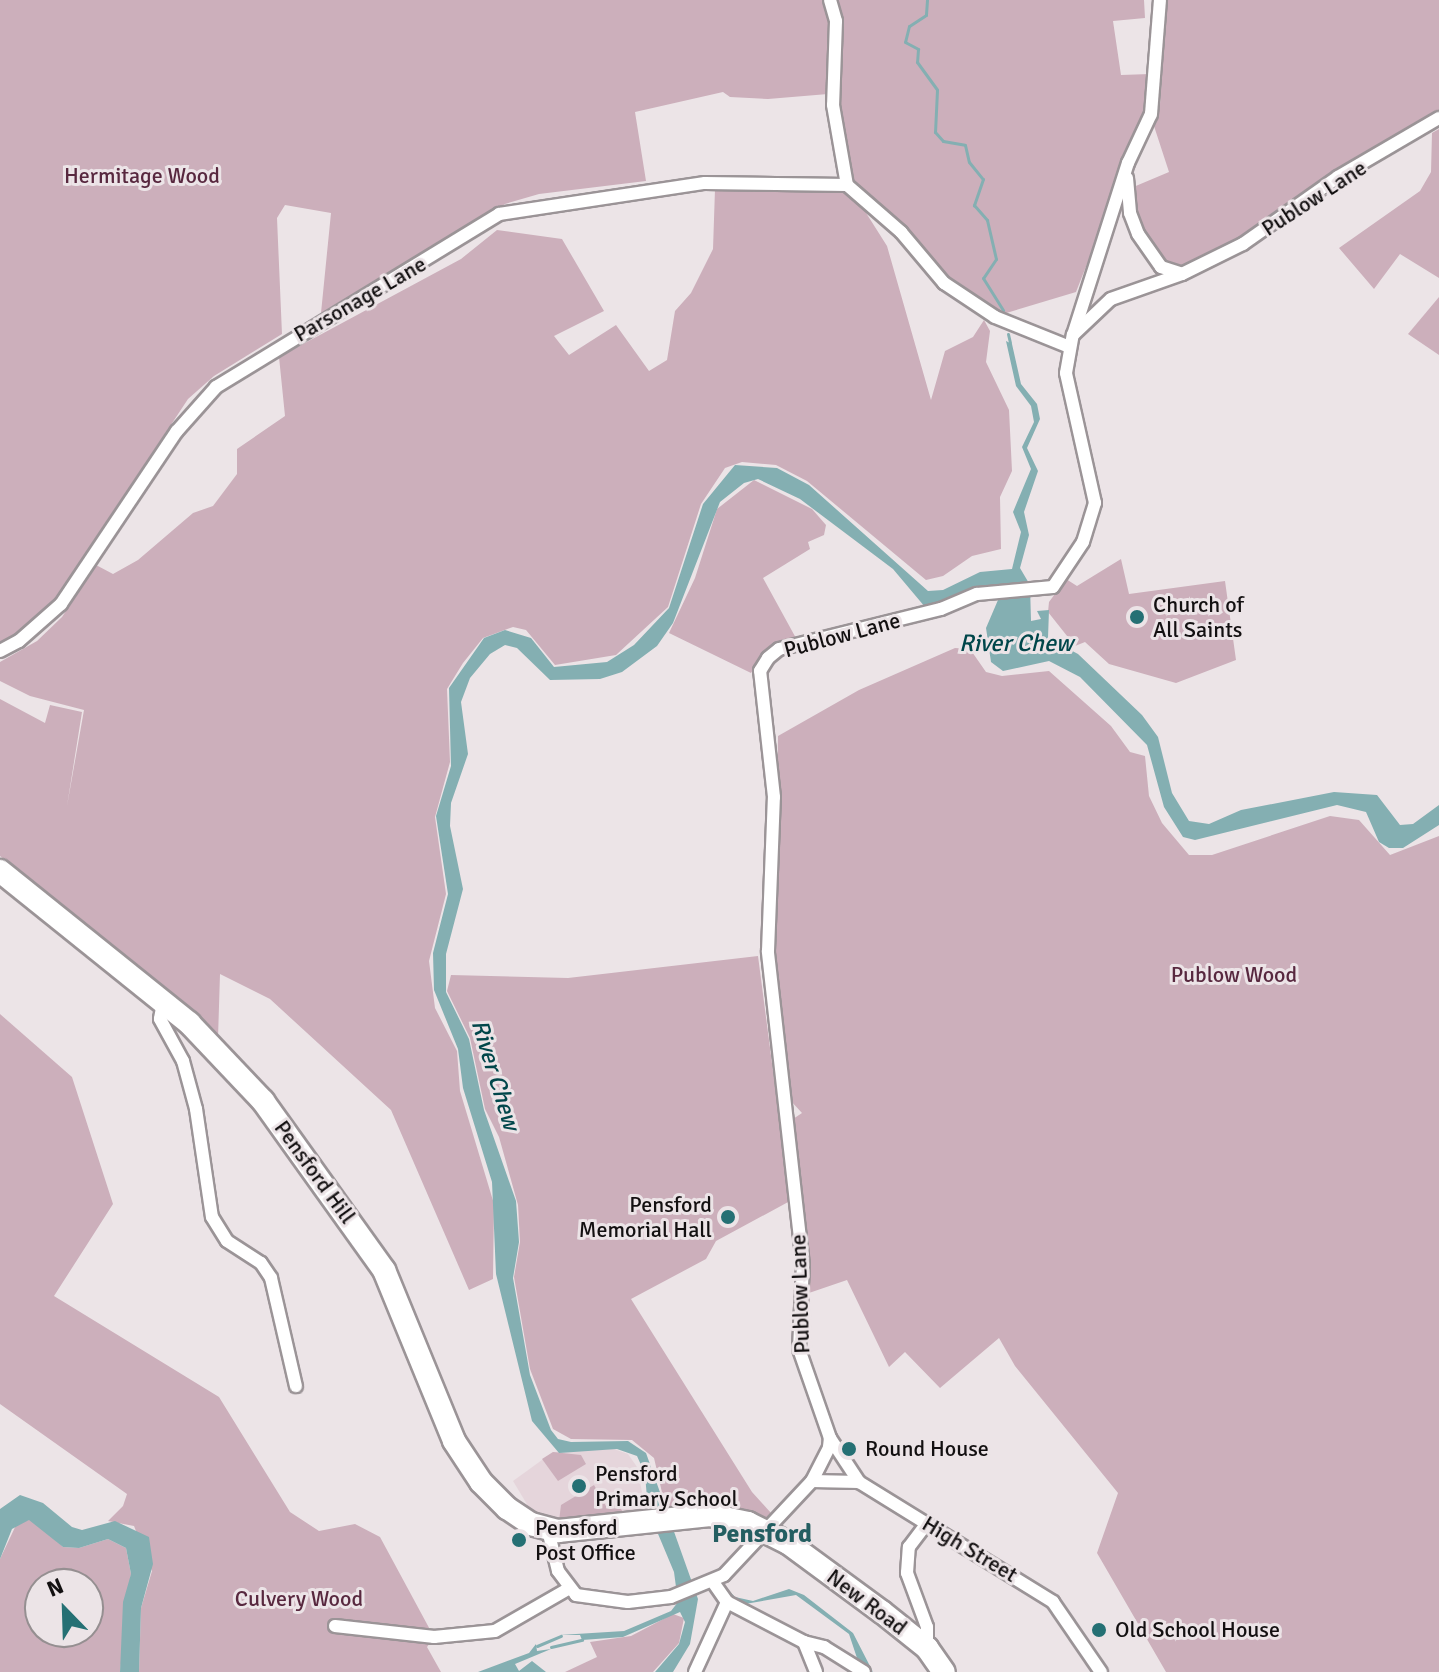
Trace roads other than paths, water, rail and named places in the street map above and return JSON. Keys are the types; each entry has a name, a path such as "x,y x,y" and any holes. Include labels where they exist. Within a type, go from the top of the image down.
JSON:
{"highway":[{"name":"Pensford Hill","path":"0,871 197,1031 263,1101 377,1258 447,1427 474,1473 516,1515 548,1530"},
{"name":"New Road","path":"548,1530 681,1518 731,1517 768,1532 927,1648 944,1672"}],"street":[{"path":"830,0 836,21 833,105 847,185 969,301 1070,341 1128,163 1151,114 1160,0"},
{"name":"Publow Lane","path":"830,1438 799,1349 803,1265 768,951 774,797 760,671 779,649 992,591 1045,590 1061,580 1083,542 1095,503 1066,373 1070,341 1111,299 1182,274 1265,231 1305,199 1439,118"},
{"path":"1128,163 1130,213 1138,234 1161,267 1182,274"},
{"name":"Parsonage Lane","path":"0,651 19,641 61,604 194,407 283,343 384,289 499,214 520,208 705,183 847,185"},
{"path":"163,1003 160,1019 183,1061 196,1109 212,1217 227,1241 261,1263 271,1278 296,1386"},
{"path":"277,1365 292,1363"},
{"path":"548,1530 568,1589 587,1598 628,1602 671,1597 713,1582 768,1532 812,1481 830,1438"},
{"name":"High Street","path":"830,1438 859,1482 1053,1602 1101,1672"},
{"path":"812,1481 859,1482"},
{"path":"927,1523 909,1547 907,1573 927,1627 927,1648"},
{"path":"713,1582 727,1602 804,1642 824,1647 864,1672"},
{"path":"335,1626 434,1637 495,1631 568,1589"},
{"path":"695,1672 727,1602"},
{"path":"804,1642 816,1672"}],"water":[{"path":"1006,341 1012,344 1021,384 1037,404 1040,419 1027,448 1038,471 1024,512 1029,535 1020,568 1030,585 1031,621 1041,619 1037,611 1049,610 1048,638 1078,654 1142,715 1158,737 1172,793 1189,821 1209,824 1241,810 1334,792 1377,795 1400,825 1413,824 1439,805 1439,825 1403,848 1389,848 1379,842 1366,812 1337,805 1195,840 1183,837 1164,807 1147,745 1080,677 1049,661 1003,671 991,662 986,628 1004,586 974,588 925,607 893,569 800,499 758,479 744,483 720,502 673,623 657,646 622,672 600,679 550,680 517,648 505,645 490,654 470,678 461,702 468,754 451,803 450,826 463,889 446,954 446,992 469,1039 484,1110 516,1201 519,1242 513,1278 530,1375 551,1430 558,1439 571,1442 628,1441 646,1453 698,1599 690,1644 673,1672 655,1672 679,1644 685,1622 680,1612 623,1637 582,1640 580,1635 560,1635 624,1631 671,1611 678,1602 674,1572 648,1510 645,1474 637,1456 617,1449 559,1453 532,1421 496,1274 492,1182 463,1088 458,1049 434,990 433,953 448,894 436,816 451,766 449,688 484,638 505,630 531,638 554,667 607,662 634,645 669,608 703,504 735,465 777,468 809,485 928,591 943,590 980,572 1012,569 1021,532 1013,512 1031,469 1022,447 1034,422 1031,406 1016,386"},
{"path":"20,1495 43,1503 72,1527 82,1530 115,1521 149,1537 153,1564 141,1608 139,1672 120,1672 123,1602 131,1574 126,1548 108,1539 79,1548 63,1547 29,1520 12,1529 0,1559 0,1509"},
{"path":"724,1585 735,1597 753,1601 789,1589 804,1595 853,1633 873,1672 859,1664 849,1634 796,1595 745,1604 727,1595"},
{"path":"536,1644 537,1651 551,1649 515,1664 519,1671 532,1661 546,1672 478,1672 529,1653"}],"waterway":[{"path":"927,0 926,15 909,26 905,42 918,49 917,62 937,90 935,132 943,141 965,145 969,162 983,179 974,205 987,220 996,259 983,278 1003,310"},
{"path":"1008,334 1010,343"},
{"name":"River Chew","path":"537,1646 561,1636"},
{"name":"River Chew","path":"551,1647 582,1640"}],"place":[{"name":"Church of All Saints","path":"1137,617"},
{"name":"Pensford Memorial Hall","path":"728,1217"},
{"name":"Round House","path":"849,1449"},
{"name":"Pensford Primary School","path":"579,1486"},
{"name":"Pensford Post Office","path":"519,1540"},
{"name":"Old School House","path":"1099,1630"}],"district":[{"name":"Pensford","path":"762,1535"}],"park label":[{"name":"Hermitage Wood","path":"142,176"},
{"name":"Publow Wood","path":"1234,975"},
{"name":"Culvery Wood","path":"299,1599"}]}
